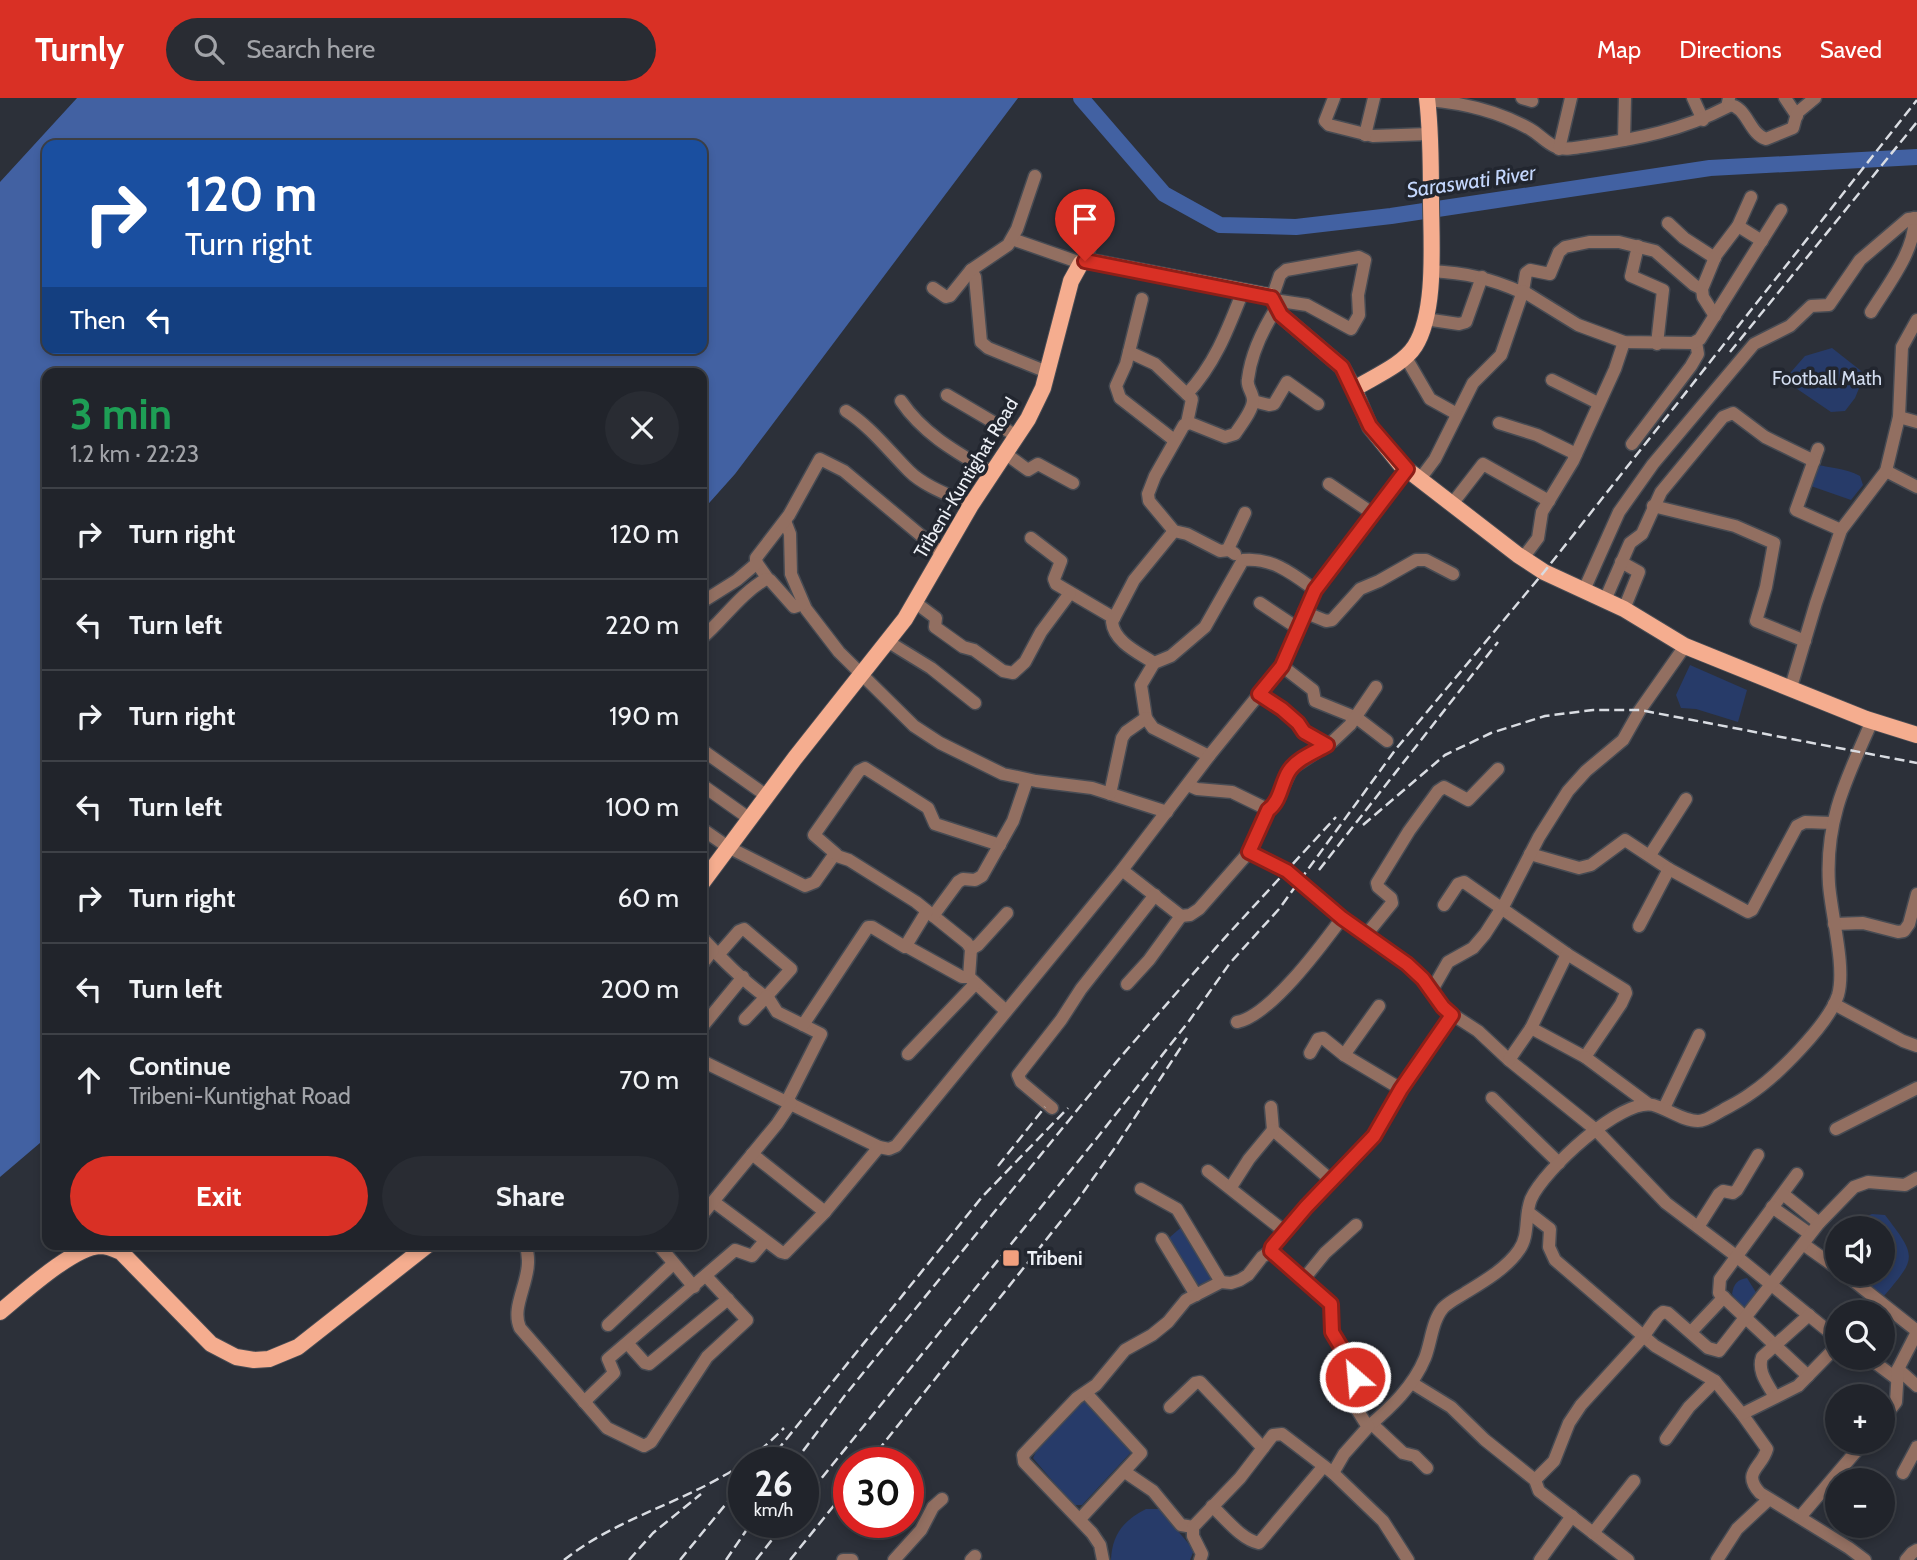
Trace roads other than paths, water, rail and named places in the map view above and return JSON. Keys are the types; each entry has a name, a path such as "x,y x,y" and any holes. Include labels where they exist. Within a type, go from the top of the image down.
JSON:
{"main road":[{"path":"1354,388 1405,356 1413,349 1422,333 1431,271 1427,99"},
{"path":"1083,262 1242,291 1274,302 1281,315 1342,367 1370,426 1414,474 1523,558 1550,575 1624,609 1685,646 1872,721 1917,735"},
{"name":"Tribeni-Kuntighat Road","path":"707,876 916,603 971,505 1028,419 1043,388 1071,281 1083,262"},
{"path":"0,1312 52,1270 87,1250"},
{"path":"116,1250 211,1344 236,1357 254,1360 269,1359 298,1347 422,1250"}],"street":[{"path":"1335,98 1326,123 1366,135 1429,134"},
{"path":"1366,135 1374,98"},
{"path":"1559,149 1571,98"},
{"path":"1624,140 1625,98"},
{"path":"1693,98 1703,120"},
{"path":"1785,98 1797,116"},
{"path":"1427,99 1490,111 1532,130 1559,149 1660,133 1703,120 1729,101 1738,107 1763,139 1790,130 1797,116 1815,98"},
{"path":"933,288 950,296 971,270 1006,248 1012,239 1035,176"},
{"path":"1714,316 1703,297 1702,289 1715,258 1738,226 1751,197"},
{"path":"1632,444 1691,366 1698,354 1696,342 1781,210"},
{"path":"1012,239 1083,262 1100,218"},
{"path":"1584,590 1612,526 1635,489 1754,344 1790,326 1811,306 1829,305 1860,260 1908,219 1916,218 1911,248 1871,312"},
{"path":"1668,223 1684,238 1715,258"},
{"path":"1738,226 1762,240"},
{"path":"707,1063 879,1147 889,1149 896,1146 1122,870 1282,666 1315,590 1373,513 1414,474 1435,459 1477,377 1501,355 1527,271 1550,274 1559,252 1565,247 1602,241 1655,251 1702,289"},
{"path":"1638,246 1631,276 1663,291 1657,344"},
{"path":"1187,423 1229,438 1235,434 1253,401 1247,380 1274,302 1280,275 1286,270 1359,257 1365,260 1358,295 1359,315 1351,329 1307,305 1274,302"},
{"path":"971,270 975,277 981,342 988,348 1047,372"},
{"path":"1431,271 1482,277 1522,292 1578,325 1624,342 1696,342"},
{"path":"1425,319 1459,324 1466,322 1482,277"},
{"path":"1187,394 1211,364 1242,291"},
{"path":"1142,299 1116,392 1174,440"},
{"path":"1791,687 1841,530 1886,471 1899,417 1902,347 1916,324"},
{"path":"1523,558 1538,538 1540,515 1576,454 1615,369 1624,342"},
{"path":"1129,352 1155,364 1192,402 1187,423 1174,440 1155,475 1148,495 1150,504 1174,531 1187,534 1220,551 1229,550 1243,560 1275,564 1315,590"},
{"path":"1405,356 1430,399 1457,414"},
{"path":"1552,380 1598,403"},
{"path":"1253,401 1274,404 1287,382 1318,404"},
{"path":"947,395 1017,436"},
{"path":"901,401 922,427 952,450 992,473"},
{"path":"846,411 895,454 910,472 971,505"},
{"path":"1605,600 1631,541 1642,534 1653,506 1678,468 1728,414 1738,416 1765,437 1816,455 1796,510 1841,530"},
{"path":"1899,417 1917,422"},
{"path":"1499,423 1537,435 1576,454"},
{"path":"1006,454 1028,470 1038,464 1073,483"},
{"path":"803,604 794,607 768,579 756,558 785,521 819,460 823,459 844,471 943,554"},
{"path":"1452,504 1483,464 1549,501"},
{"path":"1886,471 1917,487"},
{"path":"1329,484 1373,513"},
{"path":"1653,506 1735,526 1774,543 1756,621 1805,641"},
{"path":"1229,550 1245,513"},
{"path":"785,521 790,534 791,574 803,604 839,652 924,734 1003,774 1027,780 1092,788 1167,812"},
{"path":"1154,663 1124,643 1115,633 1114,618 1134,580 1174,531"},
{"path":"1031,538 1059,558 1061,565 1054,582 1114,618"},
{"path":"1304,612 1326,621 1332,620 1360,589 1416,559 1426,560 1453,574"},
{"path":"1209,756 1158,733 1146,718 1141,685 1154,663 1171,656 1199,633 1243,560"},
{"path":"1621,562 1639,572 1624,609"},
{"path":"707,599 737,580 757,563"},
{"path":"707,634 731,606 768,579"},
{"path":"916,603 937,619 935,627 1003,671 1013,673 1025,662 1041,632 1070,593"},
{"path":"1260,603 1299,629"},
{"path":"887,641 931,668 975,703"},
{"path":"1432,990 1444,967 1454,957 1468,952 1479,943 1502,910 1530,854 1568,791 1586,771 1623,740 1640,710 1685,646"},
{"path":"1282,666 1313,690 1315,701 1357,718 1387,741"},
{"path":"1122,870 1181,916 1190,915 1199,909 1249,852 1268,810 1275,803 1292,768 1327,745 1357,718 1376,687"},
{"path":"1259,694 1282,709 1304,732 1327,745"},
{"path":"1110,794 1122,738 1146,718"},
{"path":"1531,1028 1586,1057 1647,1103 1688,1119 1701,1121 1752,1093 1807,1041 1834,1004 1839,992 1840,972 1829,882 1832,824 1840,793 1872,721"},
{"path":"707,754 767,796"},
{"path":"908,1054 972,981 971,949 930,914 858,865 836,854 814,835 859,771 865,768 928,808 935,824 1000,845"},
{"path":"1366,935 1392,903 1391,898 1377,883 1438,791 1444,787 1468,800 1498,769"},
{"path":"906,946 958,881 975,880 982,876 1019,809 1027,780"},
{"path":"1188,785 1197,789 1232,792 1268,810"},
{"path":"707,789 750,819"},
{"path":"1650,855 1686,799"},
{"path":"1530,854 1579,868 1591,864 1625,840 1670,869 1748,912 1752,910 1797,826 1805,822 1832,824"},
{"path":"707,832 728,847 805,886 815,882 836,854"},
{"path":"1249,852 1287,871 1342,918 1407,964 1432,990 1443,1007 1478,1031 1509,1060 1596,1130 1659,1196 1825,1328"},
{"path":"1639,926 1670,869"},
{"path":"1444,905 1462,881 1567,954 1625,989 1626,993 1586,1057"},
{"path":"1834,924 1863,923 1898,932 1904,931 1909,924 1917,894"},
{"path":"1052,1108 1021,1082 1018,1075 1154,895"},
{"path":"971,949 1007,914"},
{"path":"1127,984 1149,960 1181,916"},
{"path":"1237,1022 1257,1014 1274,998 1310,959 1342,918"},
{"path":"803,1025 869,926 972,981 1006,1011"},
{"path":"707,960 744,929 790,966 790,971 745,1019"},
{"path":"707,943 743,978 767,996 777,1012 821,1035 777,1124 707,1210"},
{"path":"1509,1060 1531,1028 1567,954"},
{"path":"707,1021 743,978"},
{"path":"1834,1004 1917,1046"},
{"path":"1345,1055 1379,1006"},
{"path":"1103,1560 1097,1540 1022,1457 1076,1398 1096,1385 1125,1350 1152,1335 1168,1322 1183,1303 1221,1282 1231,1283 1245,1278 1262,1256 1271,1251 1273,1244 1284,1231 1374,1136 1401,1089 1452,1015"},
{"path":"1664,1108 1699,1035"},
{"path":"1310,1053 1321,1038 1401,1089"},
{"path":"1836,1129 1917,1088"},
{"path":"1492,1098 1559,1163"},
{"path":"1212,1506 1245,1536 1259,1544 1412,1382 1423,1363 1441,1310 1514,1257 1525,1238 1530,1203 1538,1188 1559,1163 1596,1130 1629,1108 1647,1103"},
{"path":"1271,1107 1273,1130 1332,1181"},
{"path":"1231,1187 1249,1159 1273,1130"},
{"path":"714,1202 785,1253 825,1212 879,1147"},
{"path":"752,1154 825,1212"},
{"path":"1698,1227 1719,1194 1723,1191 1733,1194 1737,1190 1758,1155"},
{"path":"1209,1171 1284,1231"},
{"path":"1797,1174 1720,1279 1719,1293 1808,1376"},
{"path":"1535,1480 1554,1461 1569,1423 1581,1405 1663,1312 1673,1316 1708,1348 1719,1351 1819,1223 1861,1183 1905,1185 1917,1178"},
{"path":"1141,1189 1177,1209 1221,1282"},
{"path":"1783,1194 1819,1223"},
{"path":"1772,1207 1825,1256"},
{"path":"1528,1212 1550,1229 1549,1247 1555,1260 1643,1337 1665,1353 1715,1381 1767,1449 1765,1457 1755,1467 1752,1477 1754,1486 1769,1500 1865,1560"},
{"path":"1303,1280 1325,1253 1356,1225"},
{"path":"1162,1239 1195,1295"},
{"path":"584,1402 614,1374 608,1361 659,1314 735,1250 752,1256 765,1241"},
{"path":"527,1250 530,1261 518,1310 518,1324 607,1428 640,1445 651,1442 707,1357 747,1320 706,1276"},
{"path":"667,1250 673,1264 694,1287"},
{"path":"1271,1251 1331,1304 1332,1332 1355,1372 1351,1400 1370,1426 1403,1453 1415,1457 1427,1468"},
{"path":"608,1325 673,1264"},
{"path":"1860,1286 1917,1332 1897,1374 1895,1403"},
{"path":"1691,1332 1724,1297"},
{"path":"628,1344 649,1364 728,1299"},
{"path":"1775,1397 1761,1372 1762,1357 1809,1315"},
{"path":"1742,1414 1798,1386 1825,1358"},
{"path":"1890,1370 1917,1386"},
{"path":"1665,1439 1689,1407 1715,1381"},
{"path":"1170,1407 1195,1383 1200,1382 1263,1448"},
{"path":"1412,1382 1451,1407 1485,1440 1535,1480 1539,1491 1628,1560"},
{"path":"1080,1520 1141,1453 1086,1393"},
{"path":"1204,1558 1193,1536 1193,1527 1240,1478 1273,1435 1279,1433 1328,1470 1383,1521 1408,1560"},
{"path":"1903,1473 1917,1447"},
{"path":"1800,1517 1854,1454"},
{"path":"1125,1472 1163,1501 1181,1525 1193,1527"},
{"path":"1593,1533 1634,1481"},
{"path":"894,1560 920,1530 933,1507 942,1499"},
{"path":"1717,1560 1737,1529 1769,1500"},
{"path":"1546,1558 1572,1516"},
{"path":"1906,1560 1917,1550"},
{"path":"842,1560 852,1560"}],"waterway":[{"name":"Saraswati River","path":"1081,98 1164,194 1220,225 1296,227 1391,216 1710,168 1917,157"}],"railway":[{"path":"819,1481 1097,1138 1189,1021 1230,963 1279,909 1396,749 1544,572 1917,100"},
{"path":"1730,352 1917,122"},
{"path":"1319,870 1498,642"},
{"path":"1363,825 1445,755 1491,733 1545,716 1593,710 1640,710 1917,763"},
{"path":"806,1447 846,1394 1118,1060 1220,943 1336,817"},
{"path":"881,1447 1077,1201 1187,1038"},
{"path":"998,1166 1045,1107"},
{"path":"780,1447 982,1197 1068,1108"},
{"path":"564,1560 622,1524 705,1486 733,1470 784,1428"},
{"path":"629,1560 653,1533 701,1494"},
{"path":"680,1560 728,1502"},
{"path":"790,1560 833,1507"},
{"path":"726,1560 741,1538"},
{"path":"756,1560 773,1538"}],"place":[{"name":"Tribeni","path":"1011,1258"}],"park label":[{"name":"Football Math","path":"1827,378"}]}
